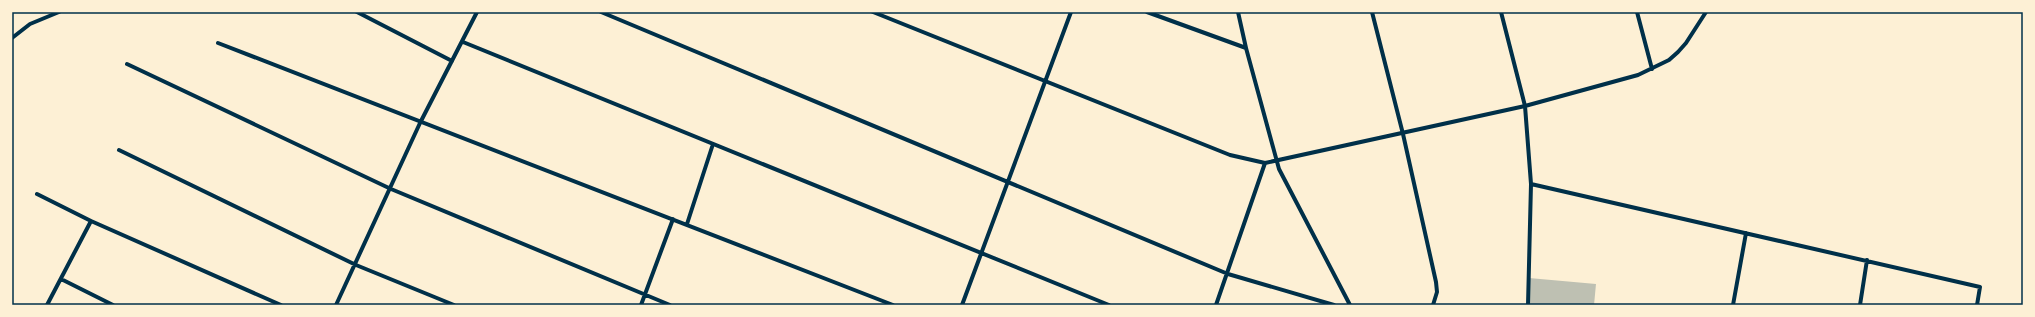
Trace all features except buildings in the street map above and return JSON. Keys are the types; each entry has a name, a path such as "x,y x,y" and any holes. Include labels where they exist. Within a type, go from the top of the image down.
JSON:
{"street":[{"path":"12,38 30,24 59,12"},
{"path":"357,12 452,61"},
{"path":"336,305 356,265 420,123 463,42 477,12"},
{"path":"600,12 1228,274 1334,305"},
{"path":"873,12 1230,155 1265,164 1525,106 1590,89 1652,69 1669,60 1678,52 1686,43 1706,12"},
{"path":"962,305 982,255 1007,182 1071,12"},
{"path":"1147,12 1246,48"},
{"path":"1238,12 1246,48 1277,162 1350,305"},
{"path":"1372,12 1403,134 1436,282 1437,292 1433,305"},
{"path":"1501,12 1525,106 1531,184 1528,305"},
{"path":"1637,12 1652,69"},
{"path":"463,42 982,255 1109,305"},
{"path":"218,43 420,123 686,224 893,305"},
{"path":"127,64 391,189 670,305"},
{"path":"686,224 713,144"},
{"path":"119,150 356,265 454,305"},
{"path":"1216,305 1265,164"},
{"path":"1531,184 1980,287 1977,305"},
{"path":"37,194 91,221 280,305"},
{"path":"641,305 673,219"},
{"path":"48,305 91,221"},
{"path":"1733,305 1746,233"},
{"path":"1860,305 1867,260"},
{"path":"61,279 113,305"}]}
